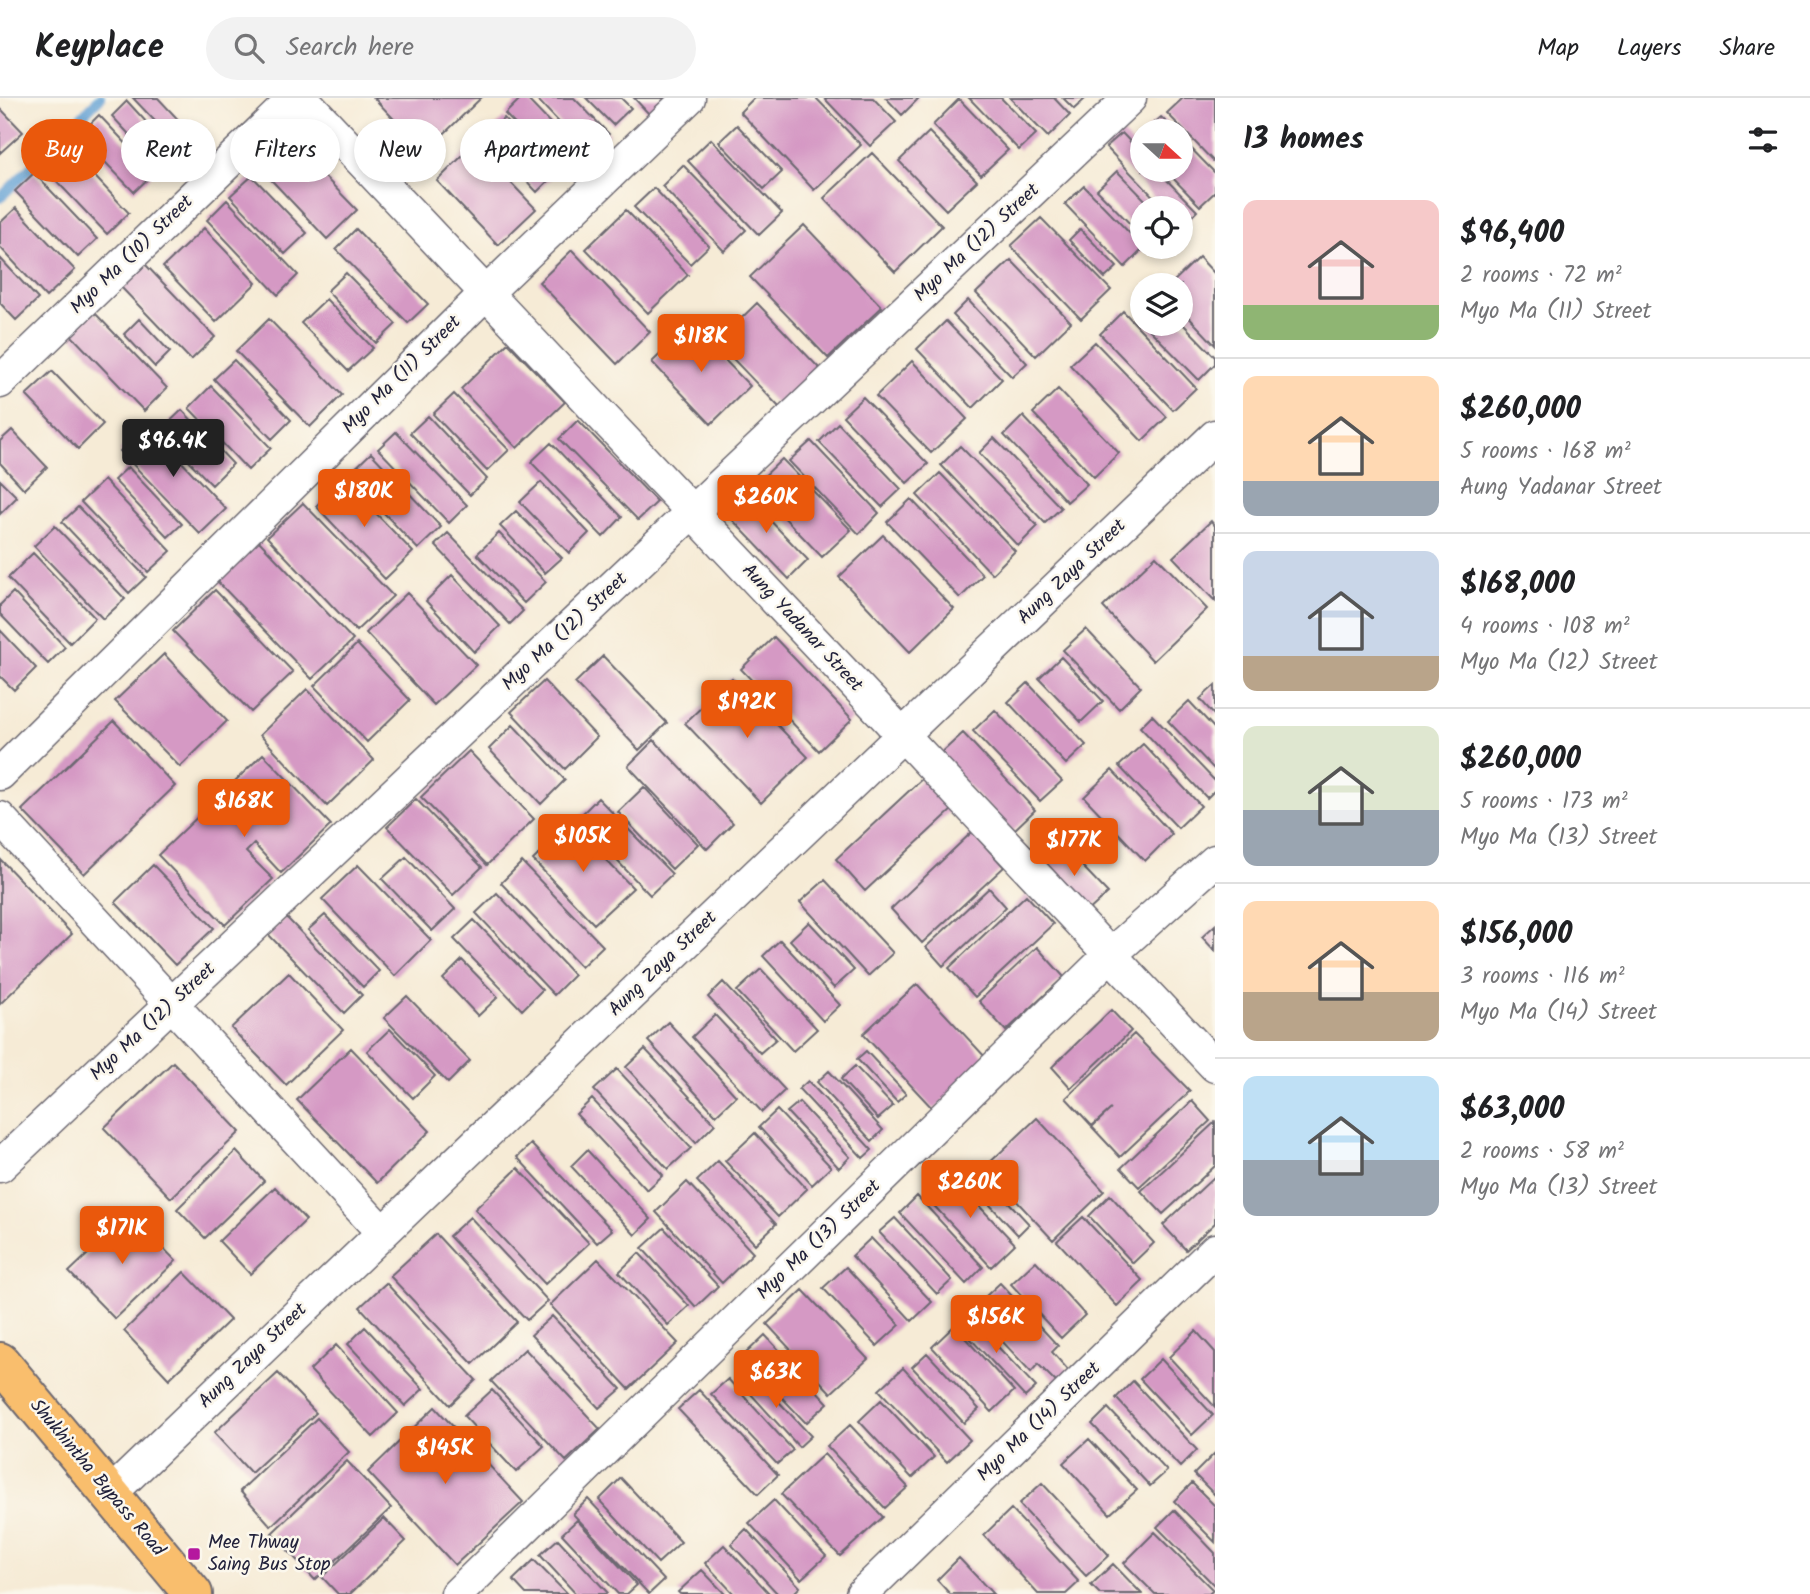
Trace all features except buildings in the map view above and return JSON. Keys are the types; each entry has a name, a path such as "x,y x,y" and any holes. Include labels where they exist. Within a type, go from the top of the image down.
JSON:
{"main road":[{"name":"Shukhintha Bypass Road","path":"0,1362 193,1594"}],"street":[{"name":"Myo Ma (10) Street","path":"0,382 295,98"},
{"name":"Aung Yadanar Street","path":"302,98 1215,1066"},
{"name":"Myo Ma (11) Street","path":"0,774 486,293 689,98"},
{"name":"Myo Ma (12) Street","path":"0,1167 1130,98"},
{"name":"Aung Zaya Street","path":"111,1493 1215,436"},
{"path":"0,818 382,1233"},
{"name":"Myo Ma (13) Street","path":"457,1594 1110,955 1215,861"},
{"name":"Myo Ma (14) Street","path":"862,1594 1215,1250"}],"waterway":[{"path":"0,198 100,98"}],"place":[{"name":"Mee Thway Saing Bus Stop","path":"194,1554"}]}
